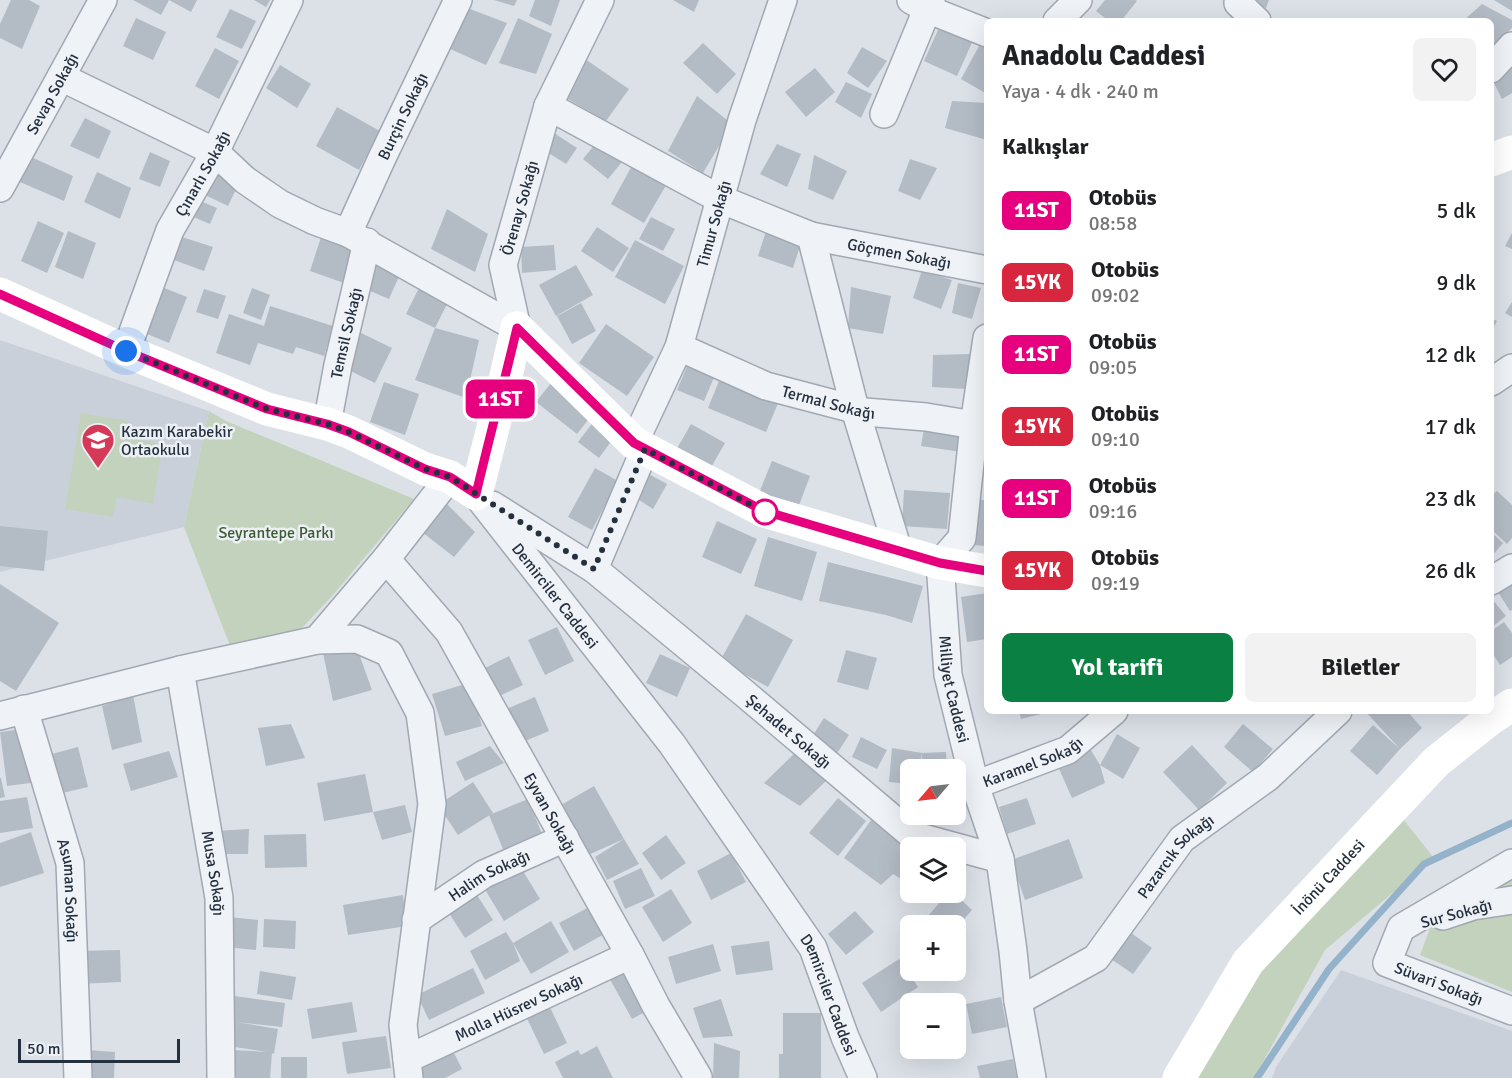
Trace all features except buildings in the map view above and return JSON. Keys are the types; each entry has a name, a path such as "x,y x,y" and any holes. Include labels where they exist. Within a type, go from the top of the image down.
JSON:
{"street":[{"name":"Sevap Sokağı","path":"0,188 104,0"},
{"name":"Çınarlı Sokağı","path":"126,351 170,230 215,152 289,0"},
{"name":"Burçin Sokağı","path":"358,238 382,158 458,0"},
{"name":"Örenay Sokağı","path":"317,640 386,559 463,485 487,447 517,328 503,265 548,106 600,0"},
{"name":"Timur Sokağı","path":"640,446 679,347 742,120 783,0"},
{"path":"1059,18 1078,0"},
{"path":"884,114 923,3 984,32"},
{"path":"1494,66 1512,46"},
{"path":"61,77 215,152 245,180 280,204 358,238 517,328 640,446 764,511 940,563 984,570"},
{"name":"Göçmen Sokağı","path":"548,106 720,200 811,236 984,269"},
{"path":"1494,159 1512,152"},
{"path":"811,236 855,409 898,550"},
{"name":"Temsil Sokağı","path":"327,424 358,238"},
{"path":"0,294 126,351 267,409 349,432 463,485"},
{"name":"Termal Sokağı","path":"679,347 766,386 865,412 926,417 981,425"},
{"path":"1494,380 1512,368"},
{"path":"940,563 962,538 981,425 984,382"},
{"path":"594,569 640,446"},
{"name":"Şehadet Sokağı","path":"463,485 594,569 912,835 1000,859"},
{"name":"Demirciler Caddesi","path":"463,485 672,744 813,948 845,1037 863,1078"},
{"name":"Eyvan Sokağı","path":"386,559 449,632 630,955 656,1006 698,1077 696,1078"},
{"name":"Milliyet Caddesi","path":"940,563 948,675 975,785 1000,859 1018,1001 1032,1078"},
{"path":"1494,579 1512,568"},
{"path":"12,712 180,670 317,640 357,639 389,653 420,713 432,804 403,1025 408,1068"},
{"name":"Musa Sokağı","path":"180,670 219,898 221,1078"},
{"name":"İnönü Caddesi","path":"1179,1078 1248,962 1436,762 1490,718 1512,705"},
{"name":"Asuman Sokağı","path":"12,712 70,863 78,1078"},
{"name":"Karamel Sokağı","path":"975,785 1068,750 1110,714"},
{"name":"Pazarcık Sokağı","path":"1018,1001 1096,958 1182,839 1268,777 1335,714"},
{"name":"Halim Sokağı","path":"416,920 484,874 565,838"},
{"path":"1401,928 1512,863"},
{"name":"Sur Sokağı","path":"1401,928 1473,906 1512,900"},
{"name":"Süvari Sokağı","path":"1401,928 1387,963 1512,1011"},
{"name":"Molla Hüsrev Sokağı","path":"408,1068 630,955"},
{"path":"840,1078 845,1037"}],"shaded area":[{"name":"Kazım Karabekir Ortaokulu","path":"0,340 209,411 184,527 0,572"},
{"path":"1341,970 1512,1031 1512,1078 1272,1078 1276,1067"}],"green space":[{"name":"Seyrantepe Parkı","path":"209,411 226,421 414,499 302,628 232,651 184,527"},
{"path":"81,413 129,421 126,437 163,444 153,504 117,497 113,517 65,509"},
{"path":"1403,819 1434,858 1325,950 1254,1078 1197,1078 1231,1009 1337,876"},
{"path":"1512,876 1512,992 1420,955 1436,912"}],"waterway":[{"path":"1257,1078 1329,969 1424,864 1512,823"}],"bus line":[{"name":"11ST","path":"0,294 126,351 267,409 349,432 425,469 450,477 476,494 517,328 634,443 764,511 940,563 984,570"}],"place":[{"name":"Kazım Karabekir Ortaokulu","path":"98,469"}],"route":[{"path":"126,351 267,409 349,432 425,469 450,477 594,569 645,449 765,512"}]}
